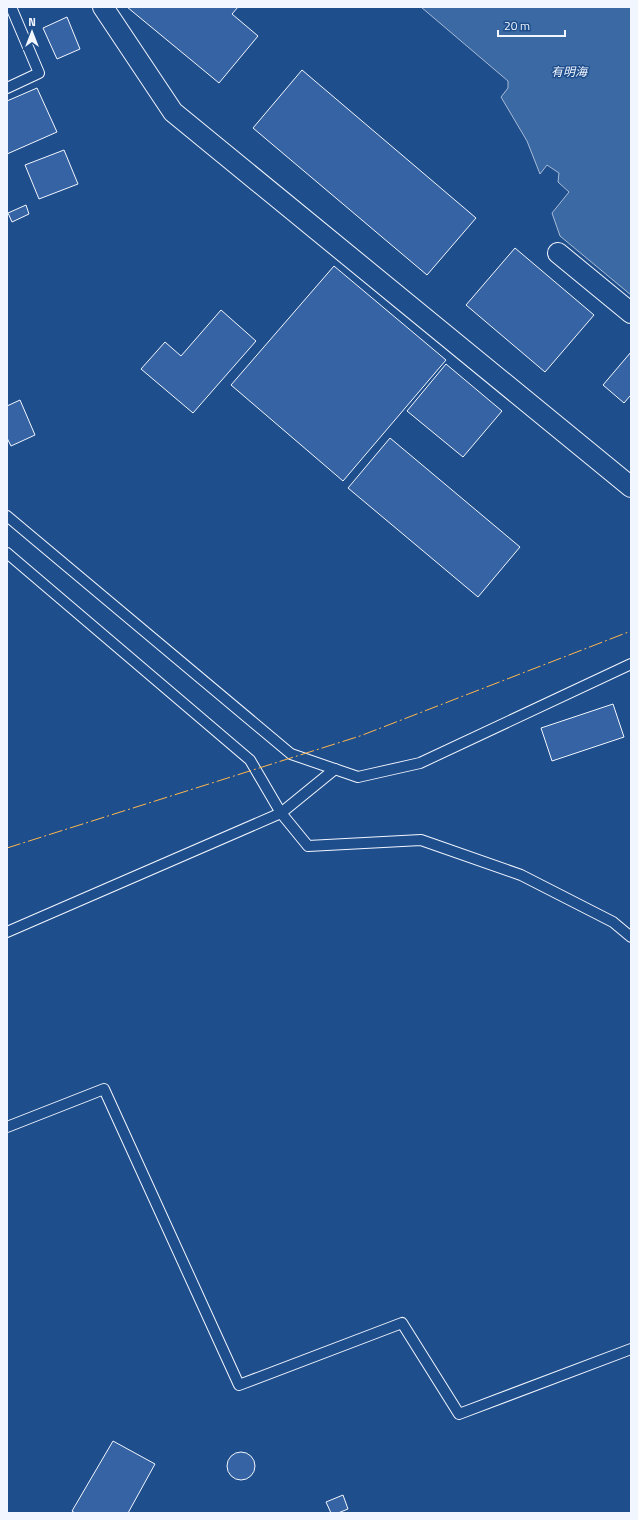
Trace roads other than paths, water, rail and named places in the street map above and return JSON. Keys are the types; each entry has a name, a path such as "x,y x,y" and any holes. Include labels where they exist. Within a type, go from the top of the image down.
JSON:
{"street":[{"path":"103,7 173,112 631,487"},
{"path":"558,253 631,313"}],"lane":[{"path":"7,88 39,73 11,7"},
{"path":"7,516 291,754 358,777 420,763 631,664"},
{"path":"7,553 250,760 281,813 308,846 422,840 521,874 613,922 631,937"},
{"path":"7,932 281,813 335,769"},
{"path":"7,1127 104,1089 238,1385 402,1323 459,1414 631,1349"}],"water":[{"name":"有明海","path":"421,7 631,7 631,295 560,236 552,213 569,192 558,182 559,173 547,165 540,174 527,141 501,97 508,88 508,81"}]}
